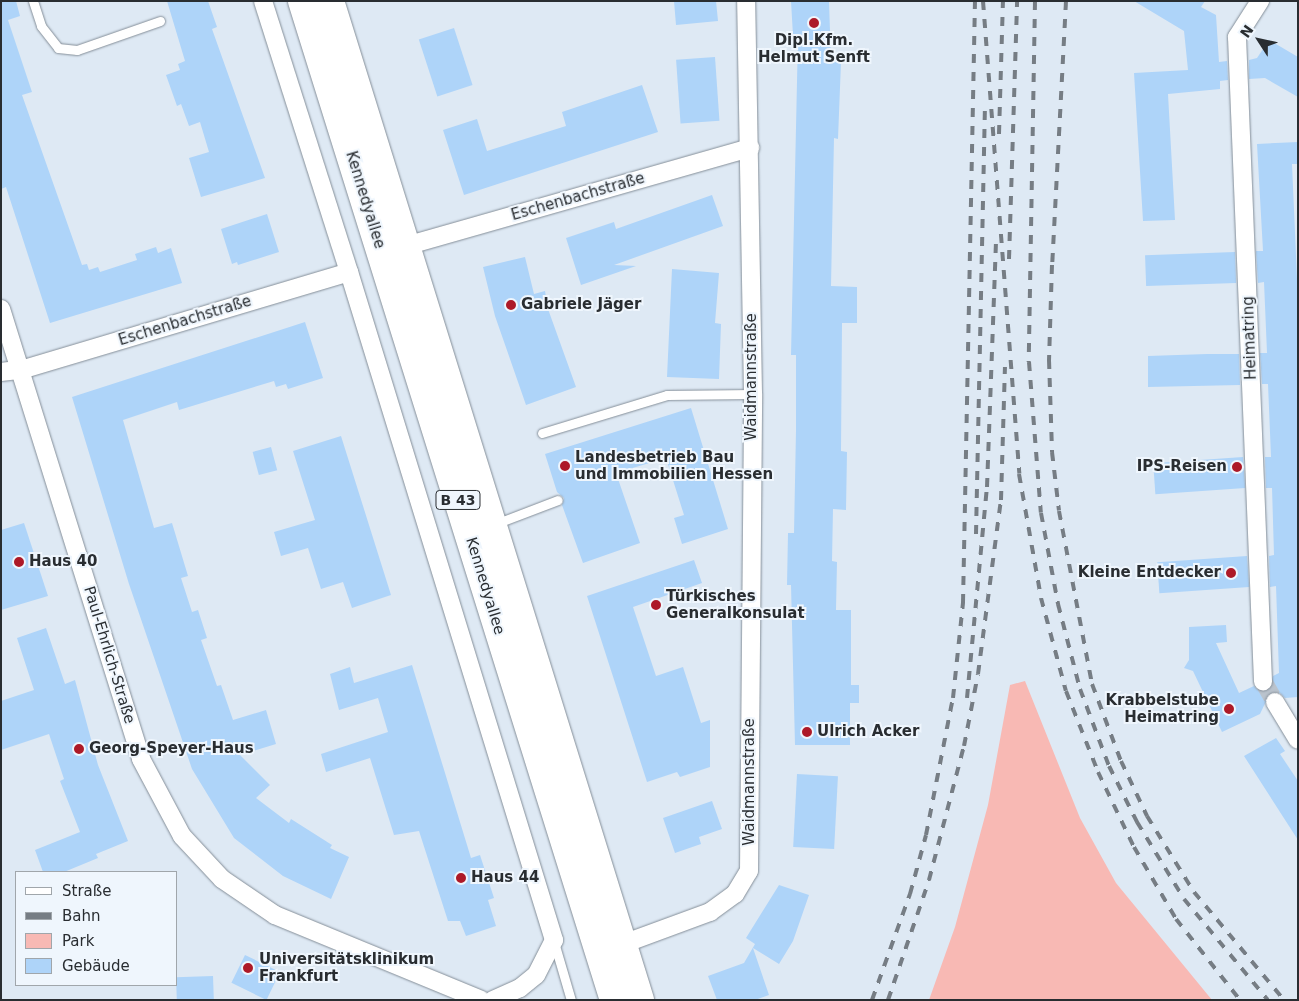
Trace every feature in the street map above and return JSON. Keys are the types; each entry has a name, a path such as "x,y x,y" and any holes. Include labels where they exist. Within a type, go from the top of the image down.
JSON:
{"main road":[{"name":"Kennedyallee","path":"302,1 614,1000"},
{"name":"Kennedyallee","path":"330,1 640,1000"}],"street":[{"path":"263,1 350,272 554,940 536,975 514,992 494,1000"},
{"name":"Waidmannstraße","path":"623,944 710,912 735,894 749,871 752,394 750,148 746,1"},
{"name":"Heimatring","path":"1260,1 1237,37 1263,681"},
{"name":"Eschenbachstraße","path":"406,246 750,148"},
{"name":"Eschenbachstraße","path":"1,372 20,370 350,272"},
{"name":"Paul-Ehrlich-Straße","path":"1,309 141,759 182,836 222,879 274,915 481,1000"},
{"path":"1275,702 1298,740"}],"lane":[{"path":"33,1 41,26 58,48 77,50 160,21"},
{"path":"542,433 667,395 752,394"},
{"path":"493,525 558,500"},
{"path":"554,940 571,1000"}],"green space":[{"path":"1025,681 1080,818 1116,883 1212,1000 929,1000 955,927 988,805 1010,685"}],"building":[{"path":"1,1 16,1 20,16 8,20 32,92 22,95 82,265 87,264 89,270 98,267 100,272 137,260 135,254 156,247 158,253 171,248 182,283 50,323 6,187 1,189"},
{"path":"167,1 208,1 217,27 212,29 265,178 201,197 189,158 209,152 200,122 189,126 181,104 177,106 166,75 180,70 178,64 185,61"},
{"path":"674,1 716,1 718,21 676,25"},
{"path":"791,1 829,1 831,62 841,62 838,139 834,138 831,286 857,287 857,323 842,323 841,451 847,452 846,510 833,509 832,561 837,562 836,610 851,610 851,685 859,685 859,703 850,703 850,745 795,745 791,585 787,585 788,533 794,533 796,430 796,355 791,355 798,36 793,36"},
{"path":"1134,1 1205,1 1201,7 1216,15 1219,62 1227,61 1228,80 1220,81 1220,89 1168,94 1175,220 1143,221 1134,73 1188,70 1184,31"},
{"path":"454,28 473,85 437,96 419,39"},
{"path":"1269,40 1298,57 1298,97 1265,78 1249,79 1249,60 1257,58"},
{"path":"715,57 719,121 681,124 676,60"},
{"path":"642,85 658,132 464,195 443,130 477,119 487,151 566,126 562,112"},
{"path":"1298,142 1298,164 1292,164 1298,301 1298,697 1285,698 1280,693 1270,693 1260,714 1222,732 1193,671 1184,668 1189,660 1189,627 1226,625 1227,642 1216,643 1239,693 1254,686 1259,691 1268,690 1273,676 1279,673 1276,586 1270,587 1269,556 1274,555 1272,488 1266,488 1265,457 1271,457 1268,384 1262,384 1260,353 1267,353 1264,282 1258,283 1256,251 1263,251 1257,144"},
{"path":"712,195 723,226 614,265 636,266 581,285 566,238 614,222 616,229"},
{"path":"267,214 279,252 238,265 237,262 232,264 221,229"},
{"path":"1235,252 1236,283 1146,286 1145,255"},
{"path":"525,257 534,294 545,291 548,309 576,387 526,405 495,316 483,267"},
{"path":"672,269 719,273 715,323 721,324 719,379 667,377"},
{"path":"305,322 323,378 288,389 286,384 276,387 274,381 179,410 177,402 123,420 154,528 172,523 188,576 181,578 192,612 198,610 207,638 201,640 217,686 221,685 233,720 266,710 276,744 240,755 270,785 256,798 289,823 291,819 332,845 330,848 349,857 331,899 283,876 234,838 192,769 129,584 72,397"},
{"path":"1239,354 1240,385 1148,387 1148,356"},
{"path":"691,408 728,529 682,544 674,518 684,515 666,458 616,473 640,543 583,563 562,505 564,498 557,492 545,454"},
{"path":"341,436 391,595 352,608 343,582 321,589 308,548 281,556 274,532 315,520 293,451"},
{"path":"271,447 277,470 259,475 253,452"},
{"path":"1243,457 1245,488 1155,494 1153,463"},
{"name":"Haus 40","path":"24,523 48,596 1,610 1,530"},
{"path":"1247,556 1249,587 1159,593 1157,562"},
{"path":"694,560 702,583 633,607 656,676 683,667 701,723 710,720 710,767 680,777 677,772 647,782 587,596"},
{"name":"Georg-Speyer-Haus","path":"46,628 65,684 75,680 98,765 128,841 96,854 98,858 66,871 43,871 35,850 80,832 60,781 64,779 49,734 1,750 1,701 34,690 17,638"},
{"path":"412,665 471,858 480,855 494,898 488,900 496,926 466,936 460,921 448,921 419,831 394,835 370,758 326,772 321,754 388,732 378,698 339,710 330,674 350,667 354,683"},
{"path":"1276,738 1285,751 1280,754 1298,781 1298,840 1244,756"},
{"path":"797,774 838,776 834,849 793,847"},
{"path":"712,801 722,829 699,837 701,844 675,853 663,818"},
{"path":"779,885 809,895 793,941 779,964 753,948 769,995 755,1000 717,1000 708,976 744,963 755,944 746,938"},
{"path":"245,955 280,972 266,1000 231,983"},
{"path":"213,976 214,1000 177,1000 178,977"}],"tunnel":[{"path":"1263,681 1275,702"}],"railway":[{"path":"872,1000 910,894 926,835 953,698 963,603 975,1"},
{"path":"983,1 1019,474 1041,598 1066,691 1098,772 1134,847 1176,919 1240,1000"},
{"path":"999,134 1003,1"},
{"path":"1009,259 1017,1"},
{"path":"1035,1 1029,362 1041,513 1058,604 1080,689 1109,766 1137,822 1184,899 1268,1000"},
{"path":"1066,1 1049,360 1052,452 1059,511 1092,684 1121,761 1147,816 1194,892 1284,1000"},
{"path":"976,534 985,109"},
{"path":"967,698 987,487 996,237"},
{"path":"888,1000 929,880 964,746 978,674 1001,500 1005,367"}],"place":[{"name":"Dipl.Kfm. Helmut Senft","path":"814,23"},
{"name":"Gabriele Jäger","path":"511,305"},
{"name":"Landesbetrieb Bau und Immobilien Hessen","path":"565,466"},
{"name":"IPS-Reisen","path":"1237,467"},
{"name":"Haus 40","path":"19,562"},
{"name":"Kleine Entdecker","path":"1231,573"},
{"name":"Türkisches Generalkonsulat","path":"656,605"},
{"name":"Krabbelstube Heimatring","path":"1229,709"},
{"name":"Ulrich Acker","path":"807,732"},
{"name":"Georg-Speyer-Haus","path":"79,749"},
{"name":"Haus 44","path":"461,878"},
{"name":"Universitätsklinikum Frankfurt","path":"248,968"}]}
